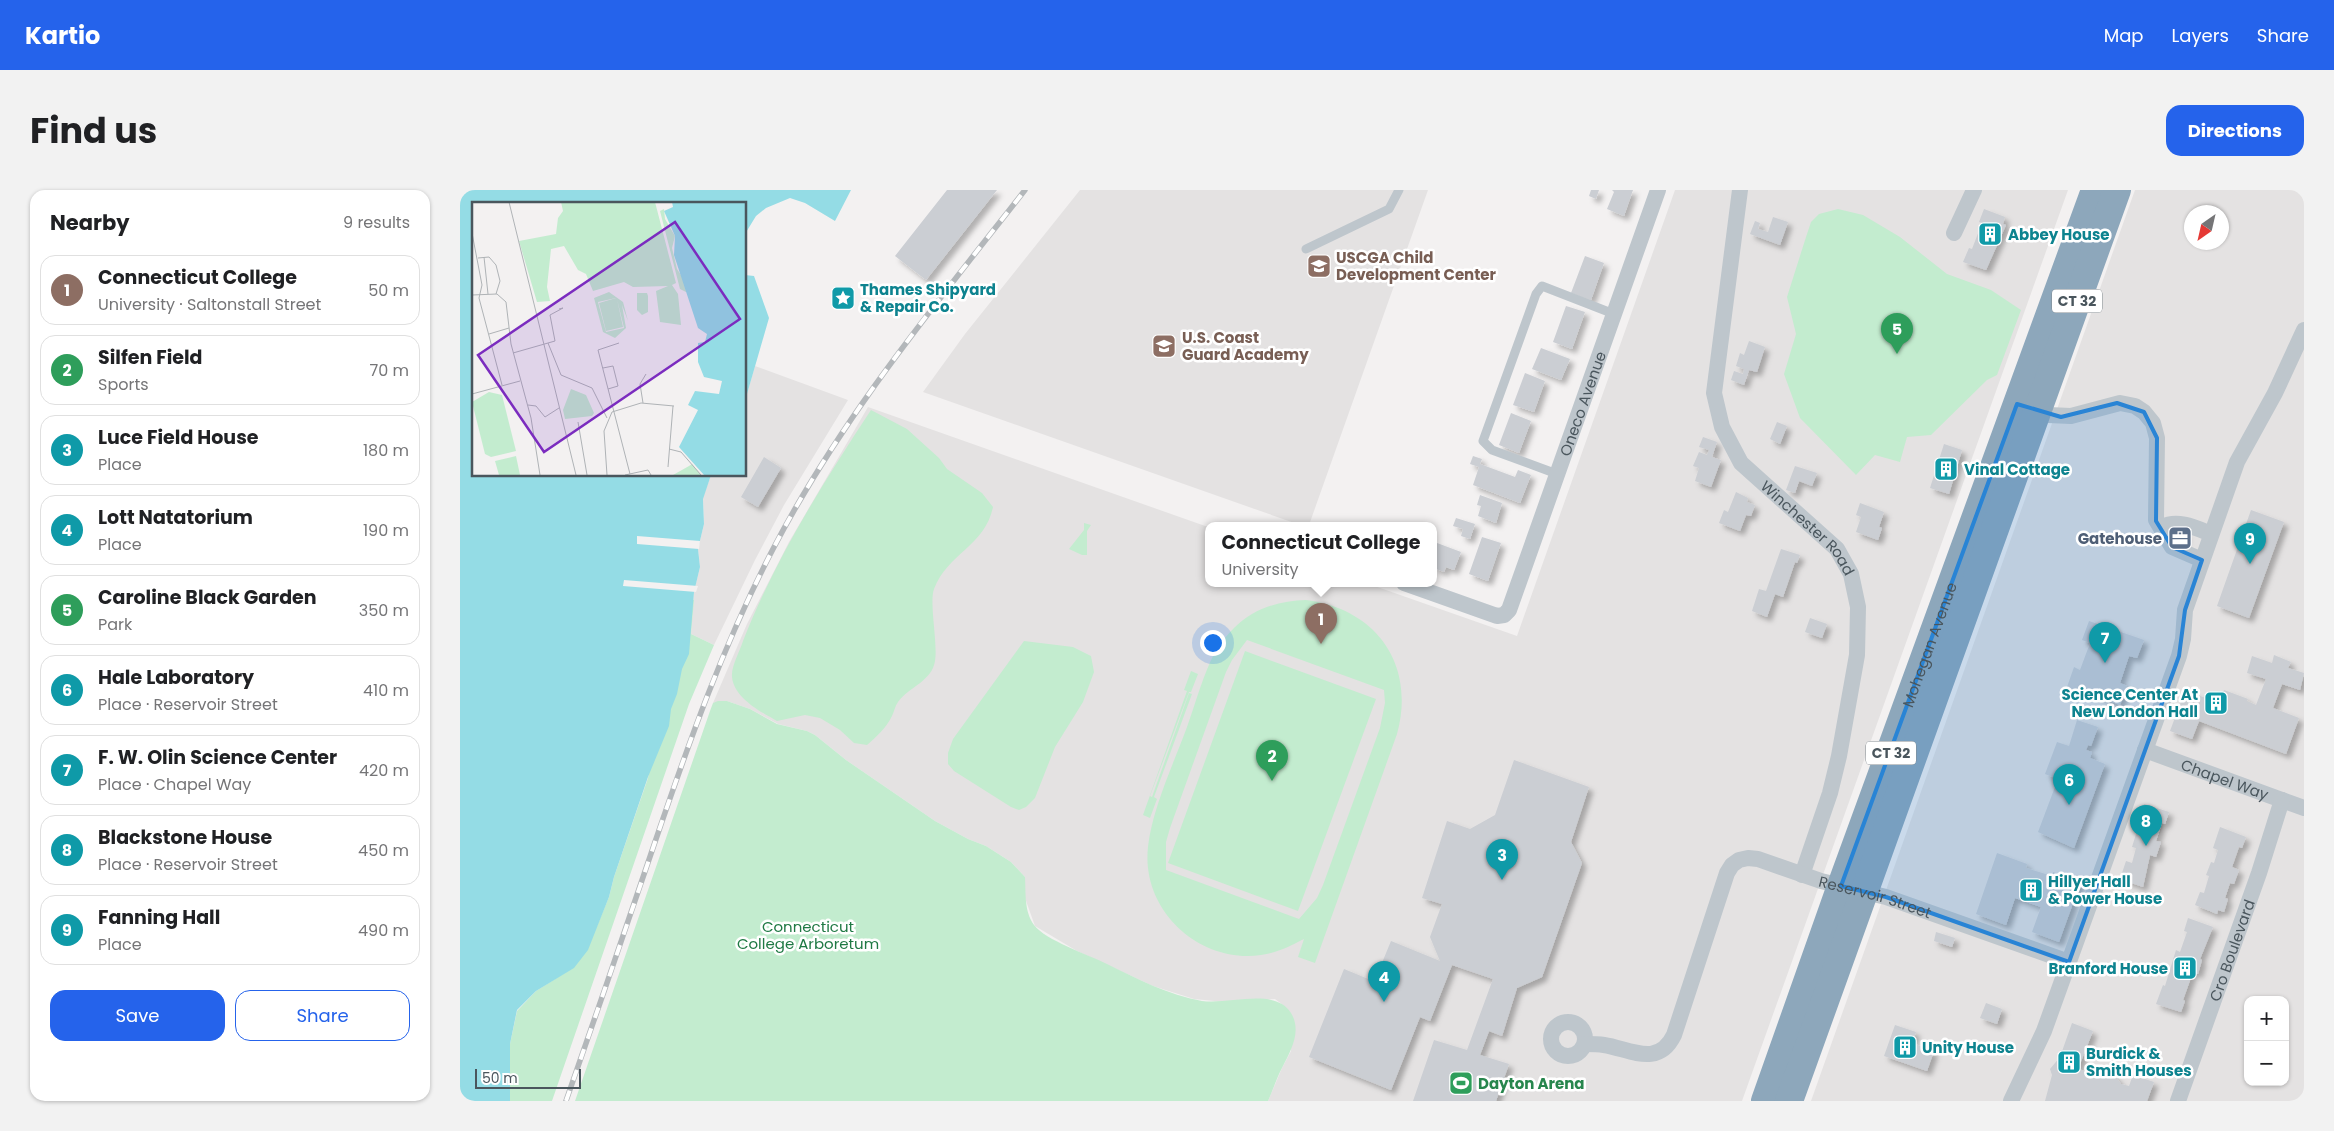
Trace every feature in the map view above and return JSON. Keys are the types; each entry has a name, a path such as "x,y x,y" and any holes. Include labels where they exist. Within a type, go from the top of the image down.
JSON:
{"highway":[{"name":"Mohegan Avenue","path":"2027,408 2095,190"},
{"name":"Mohegan Avenue","path":"1765,1101 1852,888 2027,408 2117,190"},
{"name":"Mohegan Avenue","path":"1789,1101 1852,888"}],"street":[{"name":"Oneco Avenue","path":"1415,587 1494,615 1504,615 1509,610 1658,190"},
{"name":"Winchester Road","path":"1740,190 1714,393 1722,427 1741,463 1837,549 1851,574 1858,607 1857,655 1839,756 1830,793 1802,874"},
{"path":"1954,233 1974,190"},
{"path":"2011,1101 2044,1030 2179,656 2183,639 2184,611 2238,458 2275,393 2304,330"},
{"path":"2027,408 2054,416 2071,416 2120,403 2135,406 2144,412 2153,423 2156,434 2156,518 2172,547 2202,560"},
{"path":"2162,527 2182,524 2212,534"},
{"name":"Chapel Way","path":"2145,750 2304,808"},
{"name":"Cro Boulevard","path":"2178,1101 2259,873 2282,800"},
{"name":"Reservoir Street","path":"1585,1044 1604,1044 1646,1055 1656,1052 1667,1045 1674,1035 1725,878 1732,865 1742,859 1751,858 1852,888 2069,962"}],"lane":[{"path":"1306,249 1389,209 1399,190"},
{"path":"1557,474 1492,450 1483,441 1536,294 1542,286 1614,314"}],"highlighted area":[{"path":"2117,403 2144,412 2157,438 2156,521 2172,547 2202,560 2185,610 2179,656 2069,962 1886,897 1841,886 2017,404 2061,417"}],"shaded area":[{"name":"U.S. Coast Guard Academy","path":"1080,190 1428,190 1310,522 1291,522 923,392 965,334"},
{"path":"1675,190 2068,190 1742,1101 1268,1101 1291,1051 1290,1012 1275,999 1224,1002 1194,999 1153,986 1077,951 1035,926 1025,898 1025,877 1011,862 986,846 968,839 935,821 846,760 815,735 807,731 778,724 750,709 727,701 713,703 747,624 789,542 868,407 1205,526 1205,587 1377,587 1517,636"},
{"path":"2135,190 2304,190 2304,1101 1811,1101"},
{"path":"755,366 848,400 784,505 714,645 691,634 694,591 700,567 698,549 704,524 703,497 711,476 746,476 746,398"}],"green space":[{"path":"1838,209 1863,215 1900,237 1947,274 1991,290 2021,310 1997,375 1987,380 1931,435 1907,437 1900,462 1875,455 1856,475 1800,418 1784,374 1796,334 1787,297 1806,237 1811,222 1819,214"},
{"path":"871,410 907,429 939,458 947,469 982,493 993,507 989,520 975,541 948,566 934,589 932,604 936,653 930,674 898,702 887,724 867,745 854,743 840,730 820,718 805,715 777,721 756,709 743,698 734,685 732,673 734,663 756,611 785,551 835,465"},
{"path":"1084,523 1091,525 1087,531 1087,555 1082,555 1069,549 1084,530"},
{"path":"676,597 694,600 691,634 714,645 689,704 552,1101 510,1101 510,1044 517,1011 536,991 571,969 597,926 609,897 648,778"},
{"path":"1306,600 1331,606 1353,615 1371,628 1385,644 1395,664 1401,685 1401,709 1397,734 1315,963 1298,957 1304,939 1278,951 1261,955 1241,956 1221,952 1203,945 1186,935 1161,906 1152,888 1148,868 1150,834 1154,816 1203,679 1215,652 1231,631 1250,615 1277,604","holes":["1247,640 1384,690 1385,703 1380,728 1323,885 1317,898 1299,919 1166,870 1166,842 1170,828 1226,672 1232,660"]},
{"path":"1024,641 1073,647 1091,656 1094,672 1083,702 1055,747 1035,798 1026,807 1019,810 1011,807 954,771 948,764 948,753 953,739"},
{"path":"1245,651 1376,699 1298,911 1168,863"},
{"path":"1191,671 1198,674 1191,692 1189,692 1150,796 1152,797 1189,693 1192,694 1154,797 1157,799 1150,818 1143,815 1187,691 1184,690"},
{"name":"Connecticut College Arboretum","path":"727,701 750,709 777,724 807,731 815,735 846,760 935,821 968,839 986,846 1011,862 1025,877 1026,902 1031,920 1040,931 1057,942 1177,995 1213,1002 1263,999 1284,1005 1291,1013 1296,1027 1294,1040 1268,1101 575,1101 710,711 713,703"}],"water":[{"path":"460,190 851,190 835,221 805,203 790,198 766,208 756,216 746,232 746,202 472,202 472,476 711,476 703,499 704,524 698,549 700,567 694,592 689,654 682,669 677,694 671,709 669,726 648,777 609,897 588,950 574,968 536,991 517,1010 510,1044 510,1101 460,1101"},
{"path":"746,275 754,276 769,318 746,398"}],"pier":[{"path":"637,536 700,541 699,549 637,544"},
{"path":"624,580 698,586 696,592 623,586"}],"building":[{"path":"947,190 997,190 926,280 895,256"},
{"path":"1591,190 1599,190 1596,199 1589,196"},
{"path":"1612,190 1633,190 1624,216 1607,209 1614,192"},
{"name":"Abbey House","path":"1984,209 2005,217 2003,224 2006,225 1986,270 1963,262 1969,248 1972,249 1982,223 1979,222"},
{"path":"1773,217 1788,222 1780,245 1750,234 1755,221 1760,223 1758,229 1768,232"},
{"path":"1585,256 1604,263 1591,300 1571,293"},
{"path":"1566,306 1585,312 1572,349 1553,342"},
{"path":"1749,341 1765,347 1757,372 1749,370 1744,385 1731,380 1734,371 1743,374 1744,369 1736,366 1740,353 1744,355"},
{"path":"1541,348 1570,359 1561,380 1532,369"},
{"path":"1525,373 1545,381 1534,412 1513,405"},
{"path":"1511,413 1531,421 1519,453 1499,445"},
{"path":"1777,422 1787,426 1780,444 1770,439"},
{"path":"1703,437 1717,442 1712,457 1721,460 1711,487 1695,481 1699,468 1693,466 1699,452 1707,455 1709,450 1699,447"},
{"name":"Vinal Cottage","path":"1944,444 1962,450 1949,494 1930,488"},
{"path":"1473,456 1482,459 1480,464 1515,477 1518,470 1531,475 1520,503 1473,485 1479,467 1470,464"},
{"path":"764,457 781,468 758,507 741,497"},
{"path":"1795,466 1817,473 1812,486 1799,481 1795,493 1786,490"},
{"path":"1736,492 1748,498 1747,502 1755,505 1751,516 1746,515 1740,531 1719,523 1724,510 1728,512"},
{"path":"1480,495 1502,503 1496,523 1478,516 1481,506 1477,505"},
{"path":"1860,503 1884,512 1879,527 1882,528 1878,540 1856,532 1861,517 1856,515"},
{"path":"2251,510 2284,522 2249,618 2217,606"},
{"path":"1456,518 1475,524 1470,539 1461,536 1463,529 1453,526"},
{"name":"Gatehouse","path":"2178,532 2186,534 2182,545 2174,542"},
{"path":"1482,537 1501,543 1488,581 1469,574"},
{"path":"1437,543 1461,552 1454,570 1446,567 1444,572 1437,569"},
{"path":"1781,549 1800,555 1797,563 1795,562 1783,597 1775,594 1767,617 1752,611 1759,589 1766,591"},
{"path":"1810,618 1827,624 1822,638 1805,632"},
{"path":"2089,621 2144,640 2137,658 2129,656 2120,683 2127,686 2120,705 2083,690 2082,692 2067,687 2074,667 2080,670 2090,643 2082,640"},
{"name":"Science Center At New London Hall","path":"2274,655 2291,662 2288,668 2304,673 2300,690 2282,684 2273,708 2299,718 2286,754 2199,721 2192,739 2170,731 2185,691 2215,701 2219,691 2223,693 2224,690 2248,699 2247,701 2256,705 2266,679 2247,673 2252,656 2272,663"},
{"path":"2077,720 2098,727 2091,746 2088,745 2086,750 2092,752 2090,758 2105,764 2074,848 2038,832 2058,779 2045,774 2057,742 2069,746"},
{"path":"1514,760 1589,787 1571,842 1582,863 1542,977 1517,988 1502,1036 1489,1031 1480,1055 1509,1064 1496,1101 1413,1101 1434,1040 1467,1050 1493,979 1452,965 1430,1021 1420,1017 1391,1090 1309,1057 1344,969 1390,988 1392,981 1377,975 1391,941 1440,961 1430,937 1442,904 1422,898 1447,821 1470,829 1495,815"},
{"path":"2144,804 2169,812 2165,824 2162,823 2156,841 2161,842 2156,857 2150,855 2143,887 2120,879 2126,861 2132,863 2136,848 2132,847 2136,834 2140,835 2146,818 2140,816"},
{"path":"2220,827 2246,837 2242,848 2239,847 2232,867 2239,870 2234,884 2230,883 2225,898 2228,899 2224,912 2218,910 2217,914 2195,905 2200,892 2204,893 2209,876 2206,875 2211,862 2214,863 2218,850 2213,848"},
{"name":"Hillyer Hall & Power House","path":"1997,853 2027,864 2026,868 2052,876 2053,872 2081,881 2059,942 2032,932 2041,907 2015,898 2006,925 1976,914"},
{"name":"Branford House","path":"2188,918 2213,927 2200,959 2202,960 2198,974 2193,972 2183,1000 2185,1001 2181,1012 2156,1004 2163,985 2165,986 2176,950 2180,952 2187,932 2184,931"},
{"path":"1936,932 1955,938 1952,947 1934,941"},
{"path":"1986,1003 2002,1009 1997,1024 1980,1018"},
{"name":"Burdick & Smith Houses","path":"2072,1023 2093,1031 2078,1069 2088,1072 2096,1070 2107,1072 2115,1076 2121,1084 2129,1086 2133,1075 2154,1082 2147,1101 2045,1101 2052,1075 2050,1069 2060,1057"},
{"name":"Unity House","path":"1895,1025 1916,1032 1912,1043 1934,1051 1927,1071 1884,1056"}],"railway":[{"path":"566,1101 694,730 755,584 800,501 828,454 859,408 924,320 1025,190"}],"place":[{"name":"Abbey House","path":"1990,234"},
{"name":"USCGA Child Development Center","path":"1319,266"},
{"name":"Thames Shipyard & Repair Co.","path":"843,298"},
{"name":"U.S. Coast Guard Academy","path":"1164,346"},
{"name":"Caroline Black Garden","path":"1897,354"},
{"name":"Vinal Cottage","path":"1946,469"},
{"name":"Gatehouse","path":"2180,538"},
{"name":"Fanning Hall","path":"2250,564"},
{"name":"Connecticut College","path":"1321,644"},
{"name":"F. W. Olin Science Center","path":"2105,663"},
{"name":"Science Center At New London Hall","path":"2216,703"},
{"name":"Silfen Field","path":"1272,781"},
{"name":"Hale Laboratory","path":"2069,805"},
{"name":"Blackstone House","path":"2146,846"},
{"name":"Luce Field House","path":"1502,880"},
{"name":"Hillyer Hall & Power House","path":"2031,890"},
{"name":"Branford House","path":"2185,968"},
{"name":"Lott Natatorium","path":"1384,1002"},
{"name":"Unity House","path":"1905,1047"},
{"name":"Burdick & Smith Houses","path":"2069,1062"},
{"name":"Dayton Arena","path":"1461,1083"}]}
